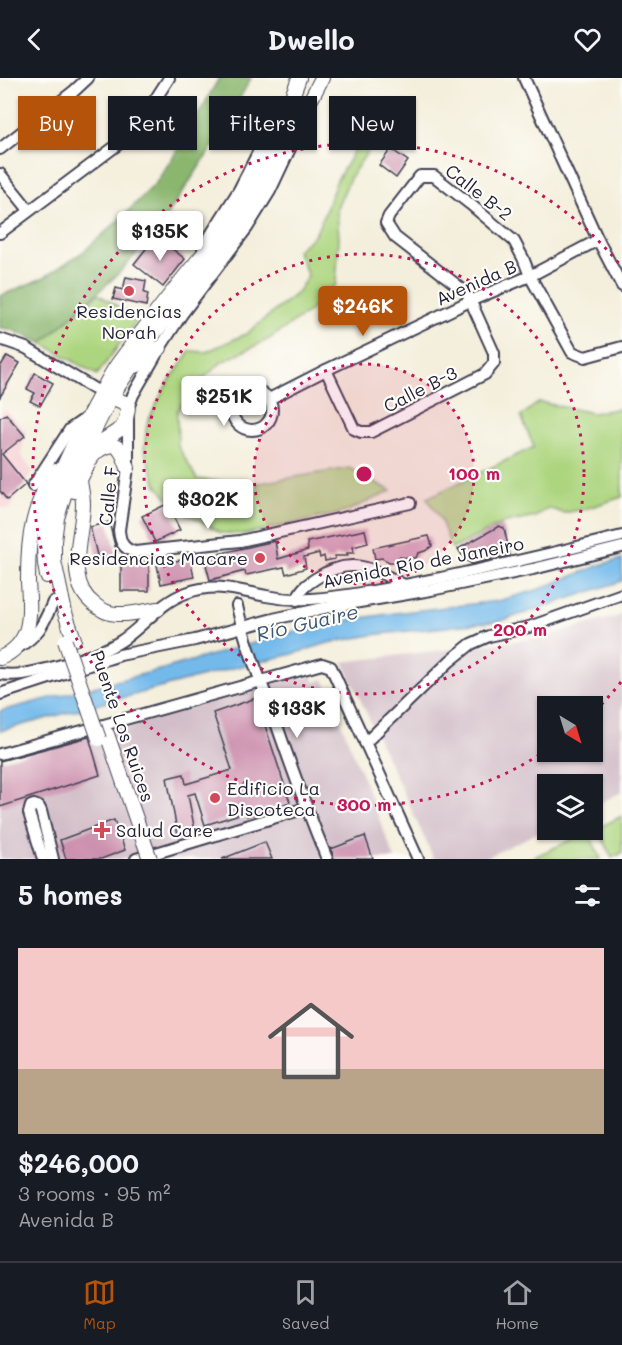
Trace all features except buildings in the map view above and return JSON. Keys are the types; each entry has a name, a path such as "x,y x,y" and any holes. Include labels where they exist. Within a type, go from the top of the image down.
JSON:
{"main road":[{"path":"56,596 54,547 60,508 68,483 121,359 235,212 255,177 299,78"},
{"path":"316,85 322,78"},
{"path":"126,375 149,340 225,245 281,150"},
{"path":"225,245 247,228"},
{"path":"106,395 108,388 170,306 178,303"},
{"path":"56,596 45,562 44,541 50,506 64,464 89,416 106,395 126,375 160,348"},
{"path":"56,596 62,583 61,555 65,520 71,498 94,454 104,440 122,428 126,419 128,408 123,402 106,395"},
{"path":"94,454 105,446 113,445 121,451 128,468"},
{"path":"0,658 14,649 26,633 29,621 28,560 34,520 49,480 64,464"},
{"path":"80,481 83,504 77,563 83,593 97,607 111,614 158,609"},
{"name":"Puente Los Ruices","path":"56,596 139,851 150,859"}],"street":[{"path":"0,149 88,78"},
{"path":"0,232 128,137 169,78"},
{"path":"524,78 598,240 622,286"},
{"path":"128,408 136,389 182,314 247,228 270,191 289,150"},
{"path":"0,174 29,210"},
{"name":"Calle B-2","path":"470,301 467,293 458,285 395,237 386,223 420,176 434,176 514,242 572,352 585,357 622,347"},
{"name":"Avenida B","path":"269,399 470,301 530,276 598,240"},
{"name":"Calle B-3","path":"326,370 354,429 371,432 485,374 494,363 494,353 470,301"},
{"path":"0,339 26,348 106,395"},
{"name":"Calle F","path":"128,408 128,468 119,530 123,546 129,551 240,541 410,503"},
{"path":"33,486 70,429 89,416"},
{"name":"Avenida Río de Janeiro","path":"0,674 20,675 36,672 105,649 121,640 158,609 184,593 205,588 238,589 297,600 343,596 529,559 622,536"},
{"name":"Avenida Río de Janeiro","path":"0,694 120,655 172,645 315,610 522,572 622,547"},
{"path":"297,600 304,586 329,570 357,566 380,572 404,585"},
{"path":"214,588 229,595 236,602 246,639 306,808 327,859"},
{"path":"365,743 450,661 471,644 489,636 530,627 622,594"},
{"path":"14,649 32,639 44,622 56,596"},
{"path":"222,632 233,622 237,606"},
{"path":"0,754 260,678 322,664 331,667 418,859"},
{"path":"43,859 29,813 33,805 39,807 41,811 53,859"},
{"path":"139,851 306,808"}],"shaded area":[{"path":"5,410 26,431 21,456 33,471 10,510 0,507 0,414"},
{"path":"622,615 622,792 603,801 603,774 537,774 537,833 483,859 434,859 343,662 534,639"},
{"path":"313,676 314,682 324,679 395,859 0,859 0,761 92,737 281,681"}],"green space":[{"path":"219,78 251,78 241,96 209,96 210,150 158,229 118,274 42,343 10,329 0,328 0,296 45,277 83,252 156,183 177,150 197,150 197,117"},
{"path":"369,150 351,176 337,208 339,238 336,284 310,311 269,339 222,362 197,384 177,411 178,446 197,479 259,483 350,468 391,491 345,512 246,534 221,533 180,510 157,486 144,449 147,423 164,389 190,351 206,352 246,334 297,293 308,276 297,250 315,235 337,180 354,151"},
{"path":"98,294 138,319 97,375 42,343"},
{"path":"539,402 593,413 622,408 622,497 585,509 563,513 548,508 535,517 501,524 452,549 440,518 427,498 534,447 521,416"},
{"path":"622,816 622,853 612,858 603,839 603,826"},
{"path":"571,840 592,840 601,859 530,859"}],"water":[{"name":"Río Guaire","path":"622,559 622,581 501,621 372,635 328,643 0,731 0,711 163,669 320,624 498,601 537,590 603,564"}],"place":[{"name":"Residencias Norah","path":"129,291"},
{"name":"Residencias Macare","path":"260,558"},
{"name":"Edificio La Discoteca","path":"215,798"},
{"name":"Salud Care","path":"102,830"}]}
